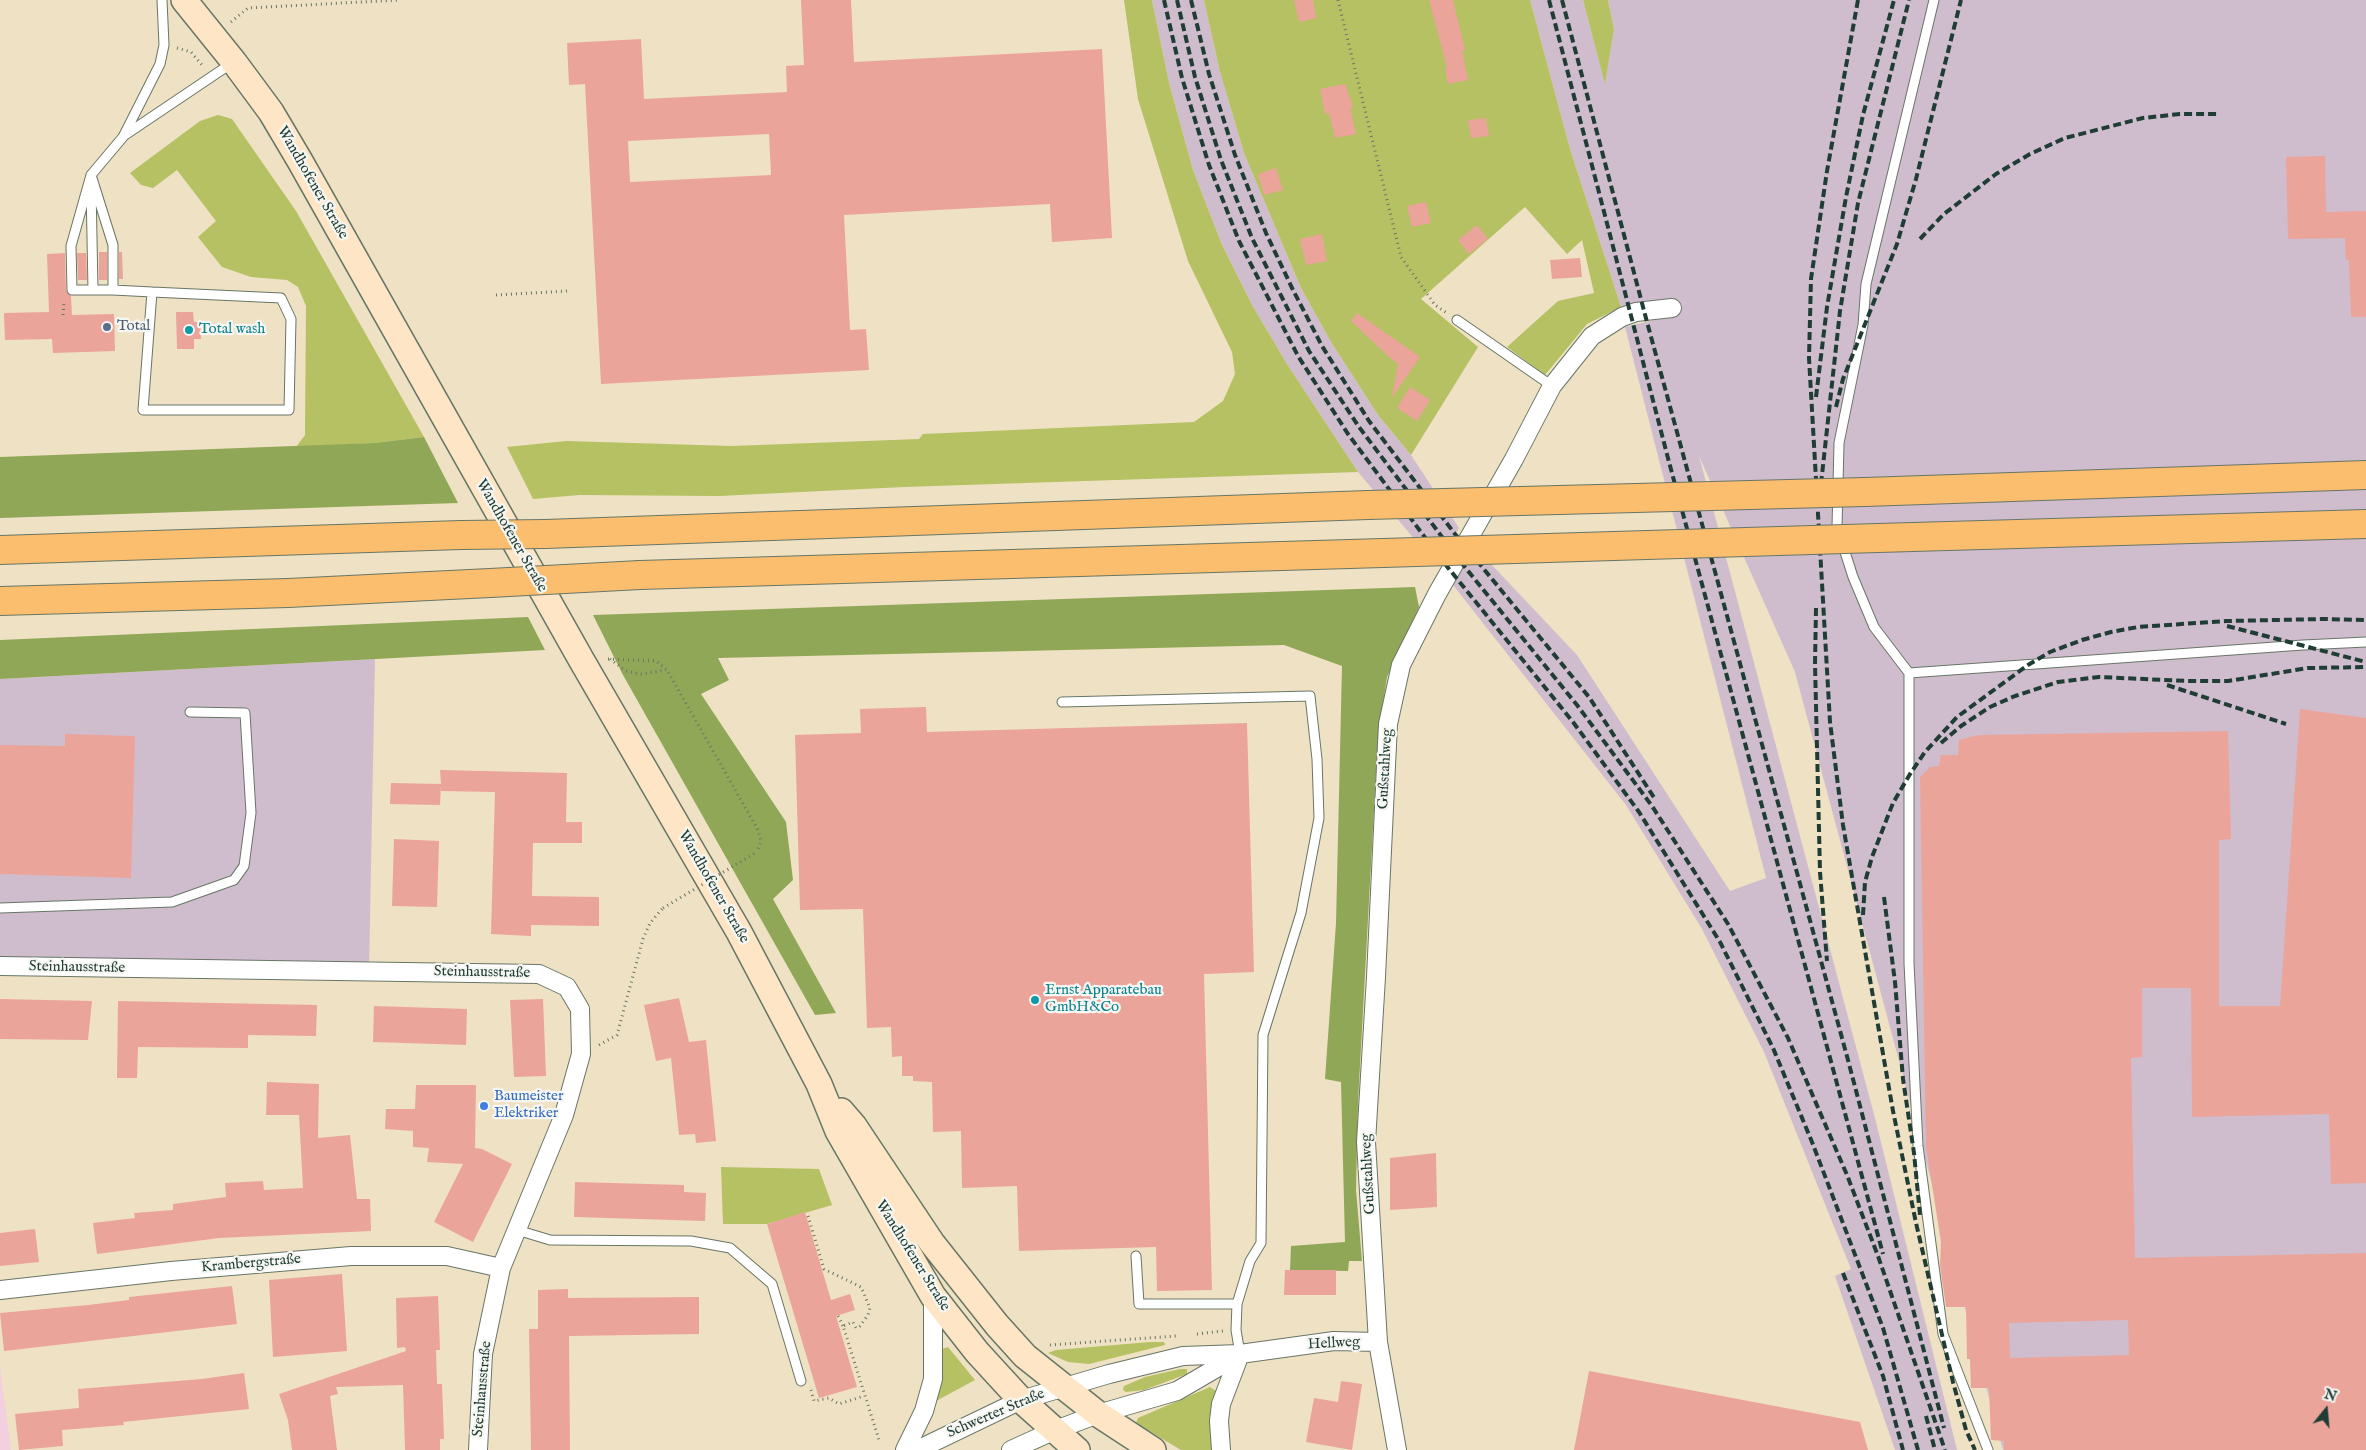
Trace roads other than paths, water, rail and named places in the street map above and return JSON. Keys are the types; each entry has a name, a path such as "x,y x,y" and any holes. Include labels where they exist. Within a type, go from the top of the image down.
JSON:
{"highway":[{"path":"0,550 2366,475"},
{"path":"0,601 288,593 640,575 2366,524"}],"main road":[{"name":"Wandhofener Straße","path":"184,0 214,36 271,112 300,161 582,660 739,932 819,1084 838,1132 933,1296 977,1352 1021,1400 1054,1431"},
{"name":"Wandhofener Straße","path":"819,1084 854,1126 932,1243 997,1325 1025,1356 1063,1387"},
{"name":"Schwerter Straße","path":"1063,1387 1098,1414 1154,1450"},
{"path":"1054,1431 1077,1450"}],"street":[{"name":"Gußstahlweg","path":"1378,1342 1366,1142 1388,724 1401,664 1437,594 1514,459 1552,386 1592,336 1622,317 1636,312 1672,308"},
{"name":"Steinhausstraße","path":"0,966 539,974 568,988 580,1009 580,1054 564,1115 501,1268 483,1354 478,1450"},
{"name":"Krambergstraße","path":"0,1290 171,1271 350,1256 447,1256 501,1268"},
{"path":"904,1450 924,1411 933,1379 933,1296"},
{"name":"Hellweg","path":"1063,1387 1182,1356 1240,1354 1334,1341 1378,1342 1397,1450"},
{"name":"Hellweg","path":"1098,1414 1177,1391 1240,1354"},
{"path":"1221,1450 1219,1421 1222,1404 1240,1354"},
{"name":"Schwerter Straße","path":"917,1450 980,1418 1021,1400 1063,1387"},
{"path":"1011,1450 1098,1414"}],"lane":[{"path":"152,292 144,410 289,410 291,320 281,298 113,290 72,290 71,246 91,175 123,136 160,64 164,45 162,0"},
{"path":"1934,0 1866,284 1863,326 1839,443 1837,527 1853,577 1874,627 1909,673 1909,963 1918,1146 1942,1334 1988,1450"},
{"path":"123,136 234,62"},
{"path":"91,175 113,245 113,290"},
{"path":"91,175 92,290"},
{"path":"1458,320 1552,386"},
{"path":"1909,673 2366,642"},
{"path":"1062,702 1310,696 1317,759 1319,818 1301,913 1263,1035 1261,1244 1250,1261 1237,1304 1236,1330 1240,1354"},
{"path":"0,908 172,902 234,880 244,866 251,813 245,712 190,712"},
{"path":"517,1230 550,1240 691,1241 730,1248 772,1284 802,1381"},
{"path":"1136,1256 1139,1304 1237,1304"}],"railway":[{"path":"1164,0 1182,78 1209,165 1239,241 1298,356 1348,434 1441,559 1573,722 1639,812 1720,942 1773,1048 1812,1142 1883,1328 1918,1450"},
{"path":"1177,0 1195,77 1221,160 1252,238 1309,351 1359,427 1464,566 1577,705 1652,806 1728,924 1788,1038 1847,1175 1878,1256 1945,1450"},
{"path":"1191,0 1209,74 1235,155 1266,233 1322,346 1369,421 1455,534 1589,697 1655,799"},
{"path":"1549,0 1669,462 1883,1254"},
{"path":"1562,0 1647,322 1848,1060 1944,1428"},
{"path":"1858,0 1827,171 1811,279 1809,358 1830,722 1843,825 1893,1111 1916,1223 1953,1382 1966,1430 1975,1450"},
{"path":"1816,397 1827,307 1846,197 1863,115 1894,0"},
{"path":"1821,484 1840,311 1858,203 1909,0"},
{"path":"1836,407 1843,379 1897,244 1916,179 1961,0"},
{"path":"1920,239 1944,214 1996,174 2030,154 2065,138 2143,118 2180,114 2217,114"},
{"path":"1816,608 1815,664 1820,872 1827,961"},
{"path":"1863,915 1865,882 1872,857 1893,803 1925,752 1957,717 2028,665 2050,652 2082,640 2138,627 2226,621 2366,620"},
{"path":"2227,626 2366,662"},
{"path":"1941,743 1961,726 1990,707 2015,696 2058,682 2099,677 2228,681 2308,668 2366,667"},
{"path":"2167,685 2286,724"},
{"path":"1884,897 1895,982 1903,1079 1914,1153 1920,1215"},
{"path":"1843,1273 1883,1376 1903,1450"},
{"path":"1926,1416 1935,1450"}],"place":[{"name":"Total","path":"107,327"},
{"name":"Total wash","path":"189,330"},
{"name":"Ernst Apparatebau GmbH&Co","path":"1035,1000"},
{"name":"Baumeister Elektriker","path":"484,1106"}]}
